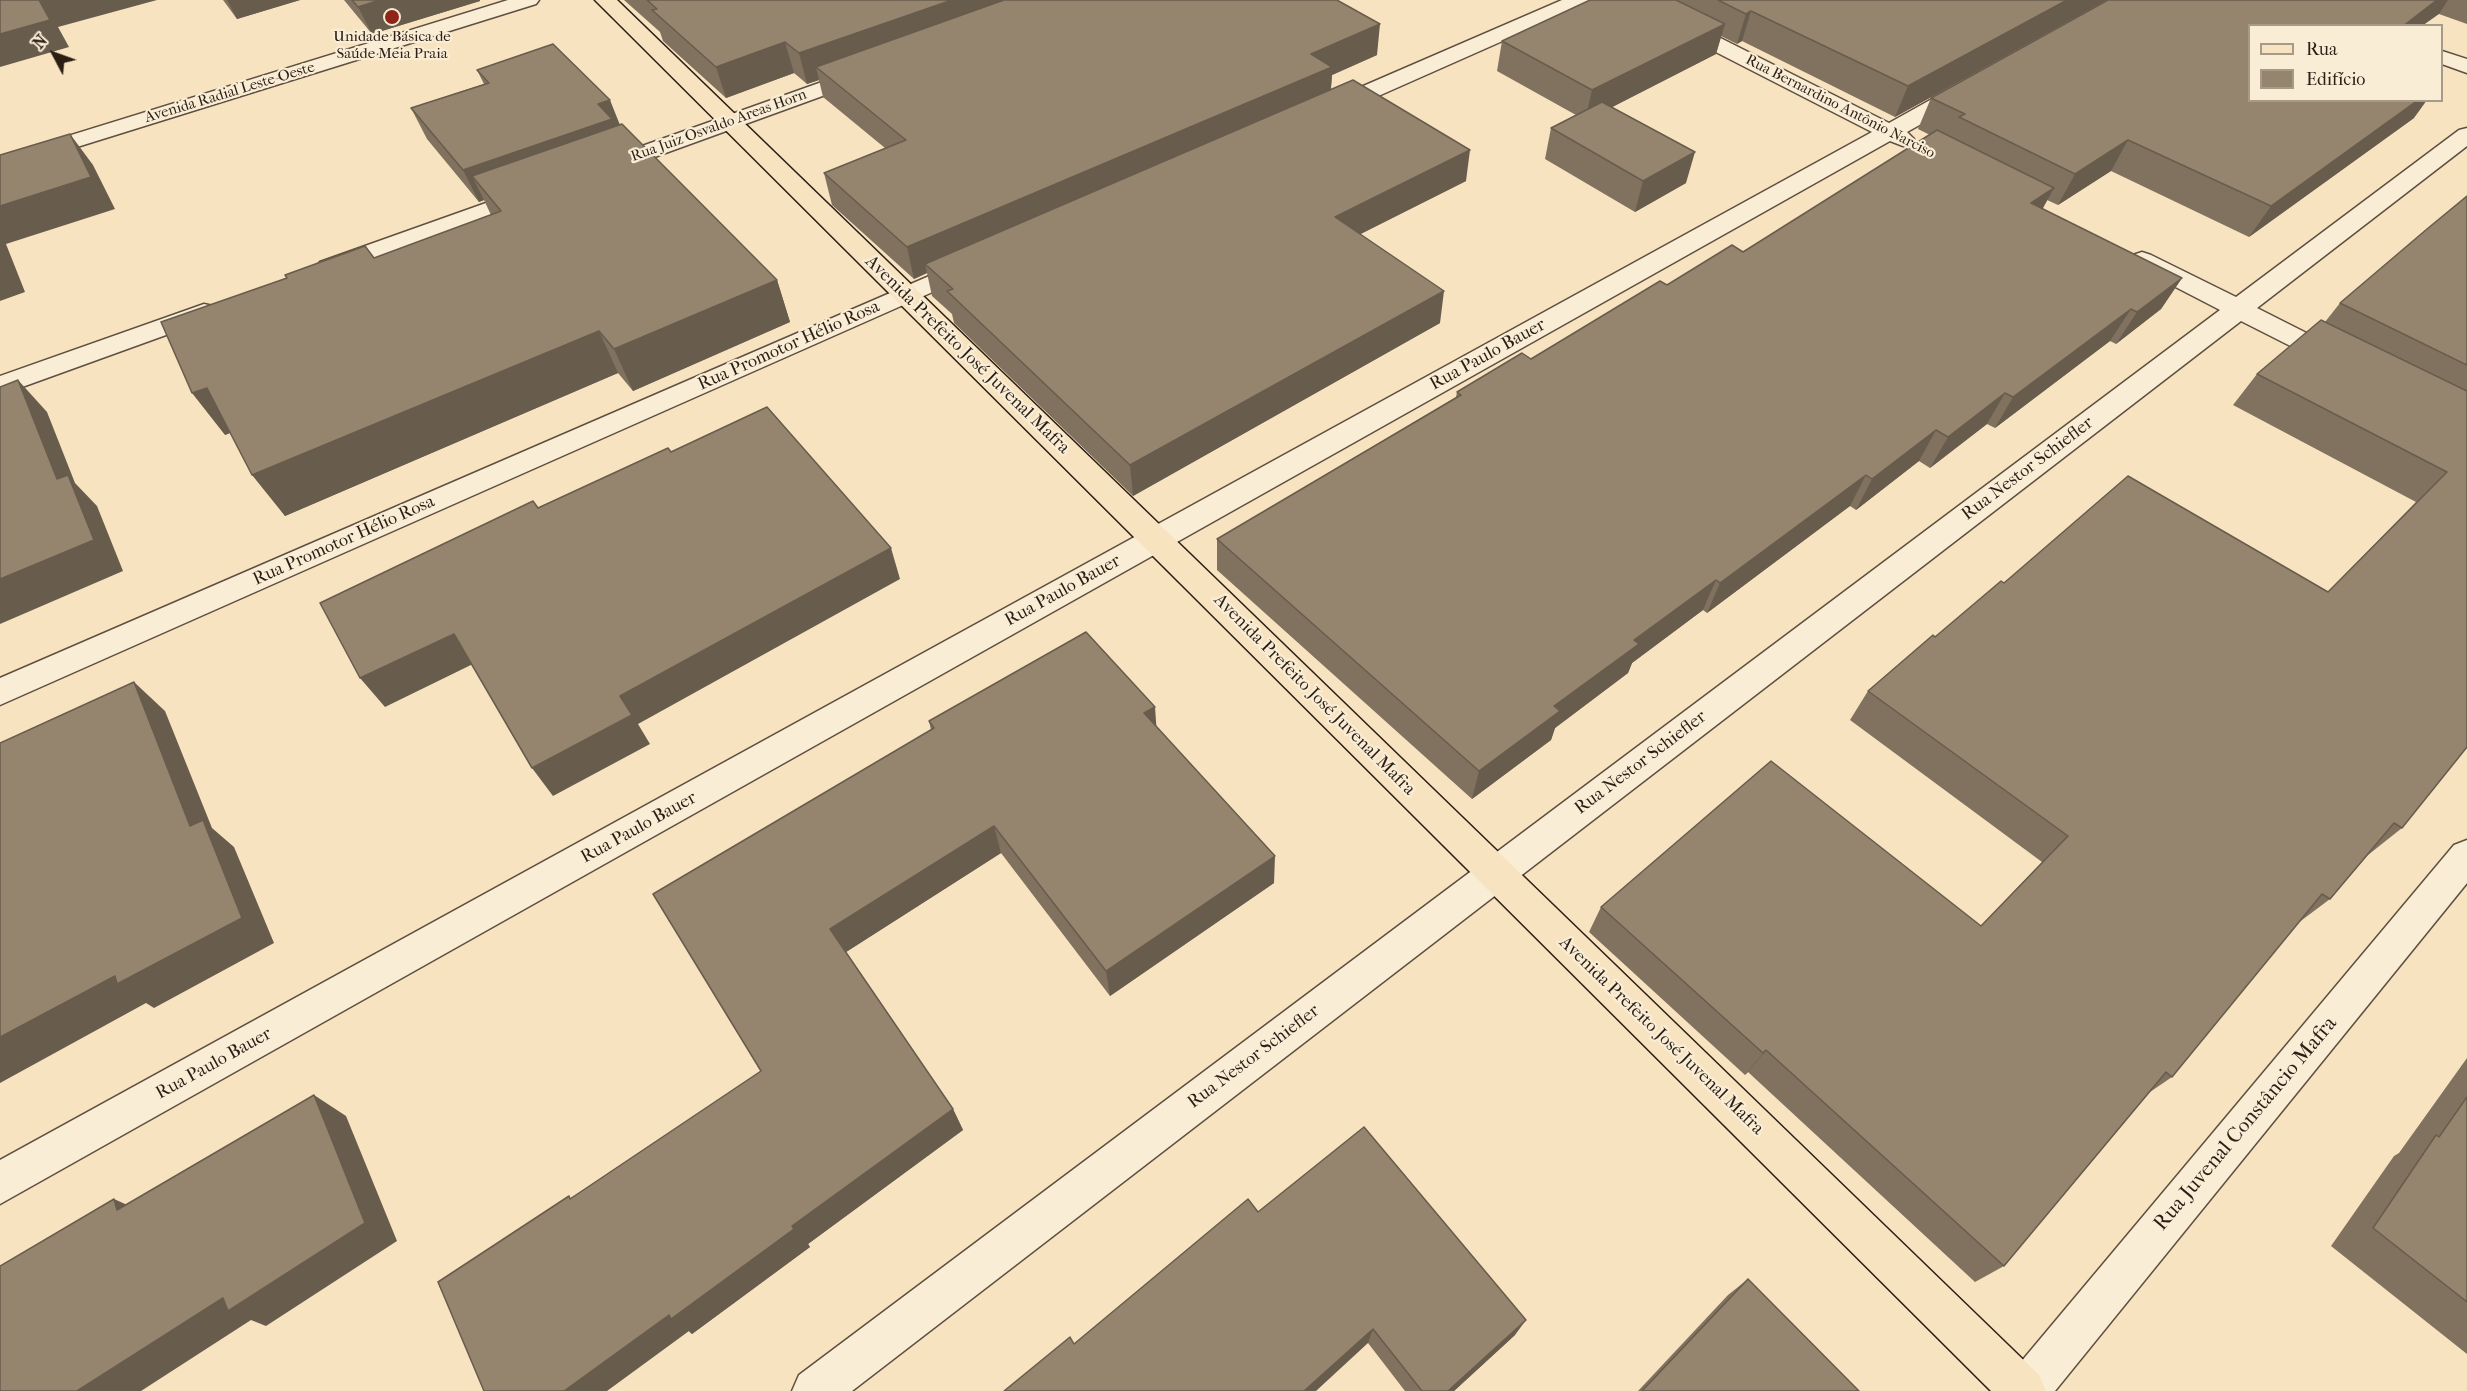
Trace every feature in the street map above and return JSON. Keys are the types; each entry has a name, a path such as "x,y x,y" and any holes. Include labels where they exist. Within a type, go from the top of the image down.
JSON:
{"main road":[{"name":"Avenida Prefeito José Juvenal Mafra","path":"605,0 2024,1391"}],"street":[{"name":"Avenida Radial Leste-Oeste","path":"0,164 530,0"},
{"path":"1308,119 1579,0"},
{"name":"Rua Bernardino Antônio Narciso","path":"1629,0 1921,148"},
{"path":"2443,57 2467,67"},
{"name":"Rua Juiz Osvaldo Areas Horn","path":"584,175 887,65"},
{"name":"Rua Paulo Bauer","path":"0,1183 1993,75"},
{"name":"Rua Nestor Schiefler","path":"815,1391 2467,135"},
{"path":"303,276 550,187"},
{"path":"2121,250 2352,367"},
{"name":"Rua Promotor Hélio Rosa","path":"0,692 993,257"},
{"path":"0,386 225,305"},
{"name":"Rua Juvenal Constâncio Mafra","path":"2024,1391 2467,856"}],"building":[{"path":"0,0 39,0 50,20 0,34"},
{"path":"352,0 380,0 358,7"},
{"path":"647,0 952,0 799,53 785,42 716,67 652,10 657,9"},
{"path":"1004,0 1337,0 1380,24 1311,54 1332,67 907,247 824,173 906,140 816,67"},
{"path":"1590,0 1676,0 1725,24 1592,90 1502,41"},
{"path":"1718,0 2067,0 1908,86 1751,11 1746,14"},
{"path":"2108,0 2437,0 2406,24 2248,24 2248,102 2415,102 2271,206 2128,140 2075,174 1959,117 1965,114 1931,98"},
{"path":"553,44 610,100 598,104 612,119 463,170 411,108 489,83 477,70"},
{"path":"1353,80 1470,150 1335,217 1444,291 1130,465 947,291 953,289 925,264"},
{"path":"1602,102 1695,152 1643,181 1551,128"},
{"path":"622,124 777,280 614,349 599,331 252,475 207,388 192,393 161,322 287,278 285,275 365,246 374,258 501,211 472,176"},
{"path":"1937,130 2054,188 2031,203 2182,278 2137,312 2131,309 2013,397 2005,393 1948,437 1936,430 1872,479 1866,475 1720,583 1716,580 1634,640 1639,644 1554,706 1560,711 1479,771 1217,539 1461,395 1457,392 1522,353 1531,359 1660,281 1667,285 1732,245 1743,252"},
{"path":"70,134 91,177 0,206 0,155"},
{"path":"2467,196 2467,365 2340,303"},
{"path":"2321,320 2467,391 2467,747 2402,828 2394,823 2330,899 2322,894 2172,1077 2166,1072 2004,1266 1766,1050 1763,1053 1601,907 1771,761 1981,926 2068,836 1868,691 2001,581 2004,583 2128,476 2328,592 2447,472 2257,374"},
{"path":"18,380 57,479 68,475 94,540 0,579 0,387"},
{"path":"767,407 891,548 620,696 632,715 532,768 454,634 360,678 320,603 533,501 538,508 668,448 671,452"},
{"path":"1086,632 1155,707 1144,713 1275,856 1106,971 994,826 830,929 953,1109 792,1226 794,1229 671,1319 669,1315 564,1391 484,1391 438,1282 569,1196 570,1199 761,1071 653,894 934,728 929,721"},
{"path":"134,682 190,826 203,820 242,918 117,984 115,976 0,1037 0,743"},
{"path":"314,1095 365,1223 228,1311 223,1298 77,1391 0,1391 0,1266 114,1199 117,1210"},
{"path":"2467,1097 2467,1302 2373,1228 2436,1135 2439,1137"},
{"path":"1364,1127 1526,1320 1448,1391 1422,1391 1373,1329 1304,1391 1004,1391 1070,1337 1074,1344 1248,1199 1258,1212"},
{"path":"1748,1279 1859,1391 1642,1391"}],"place":[{"name":"Unidade Básica de Saúde Meia Praia","path":"392,17"}]}
